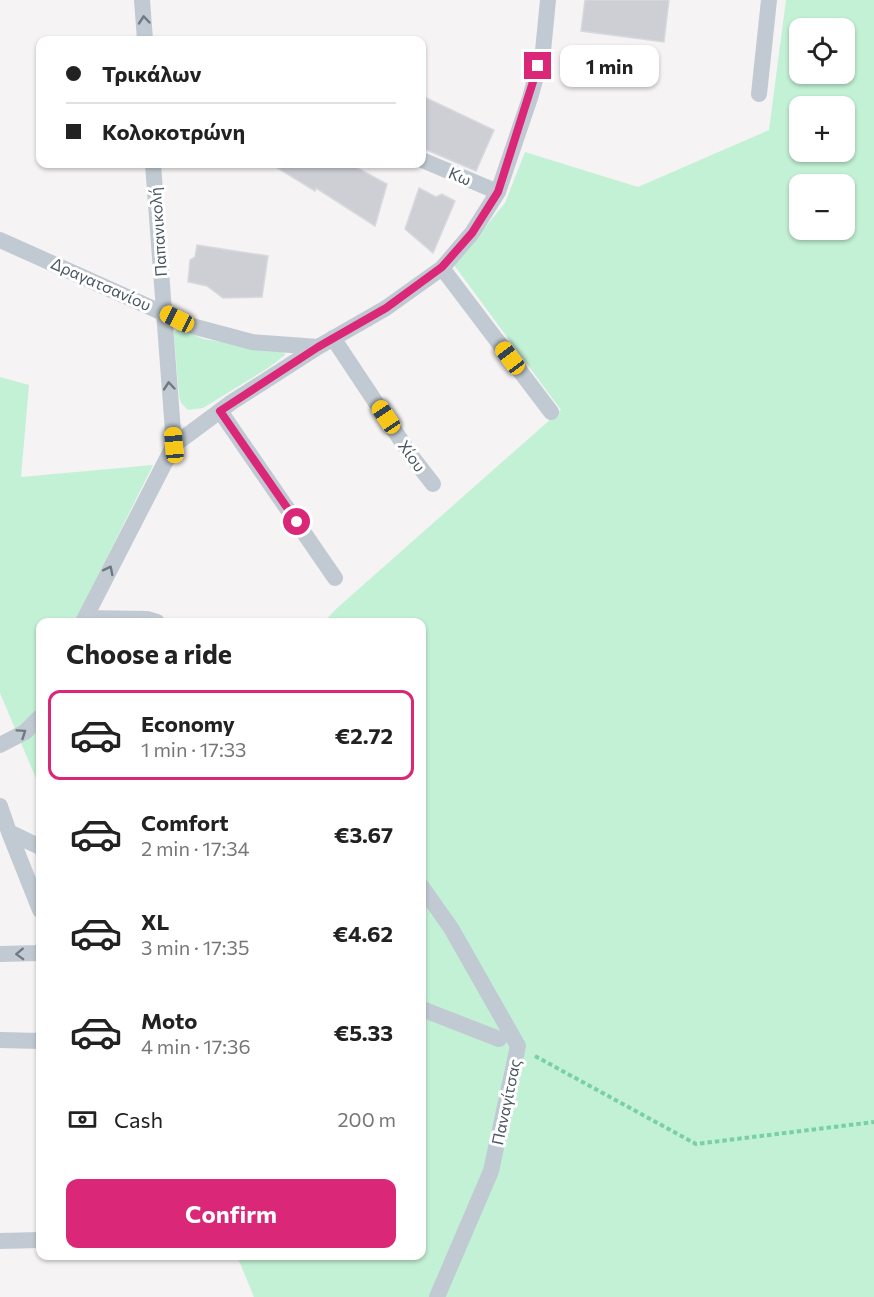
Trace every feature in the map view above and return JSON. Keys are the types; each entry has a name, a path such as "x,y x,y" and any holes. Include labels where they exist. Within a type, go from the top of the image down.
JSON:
{"street":[{"path":"142,0 145,36"},
{"path":"85,618 174,445 220,411 318,347 386,308 442,267 472,233 498,192 530,98 543,51 548,0"},
{"path":"759,94 769,0"},
{"name":"Κω","path":"426,162 498,192"},
{"name":"Παπανικολή","path":"153,168 174,445"},
{"name":"Δραγατσανίου","path":"0,240 192,326 252,342 318,347"},
{"path":"442,267 551,412"},
{"name":"Χίου","path":"333,338 412,457 433,484"},
{"path":"220,411 335,578"},
{"path":"0,745 25,732 36,721"},
{"path":"0,806 36,900"},
{"path":"9,832 36,845"},
{"name":"Παναγίτσας","path":"426,893 451,928 518,1046 491,1171 437,1297"},
{"path":"0,954 36,953"},
{"path":"426,1011 499,1039"},
{"path":"0,1040 36,1041"},
{"path":"0,1241 36,1240"}],"path":[{"path":"518,1046 696,1144 874,1122"}],"green space":[{"path":"786,0 874,0 874,1297 254,1297 239,1260 426,1260 426,618 328,618 561,410 454,265 505,203 525,152 638,187 769,130"},
{"path":"181,329 203,339 284,352 285,355 203,408 188,410 181,403 179,396 174,332"},
{"path":"0,377 29,385 21,477 153,465 77,618 36,618 36,778 0,693"}],"building":[{"path":"585,0 669,0 664,42 581,31"},
{"path":"426,98 494,130 476,171 426,150"},
{"path":"278,168 357,168 387,184 375,226 316,188 315,191"},
{"path":"419,188 436,197 442,194 455,201 433,253 405,229"},
{"path":"197,245 268,256 262,297 223,298 207,286 188,282 190,260 195,257"}],"route":[{"path":"297,522 220,411 318,347 386,308 442,267 472,233 498,192 530,98 538,66"}]}
